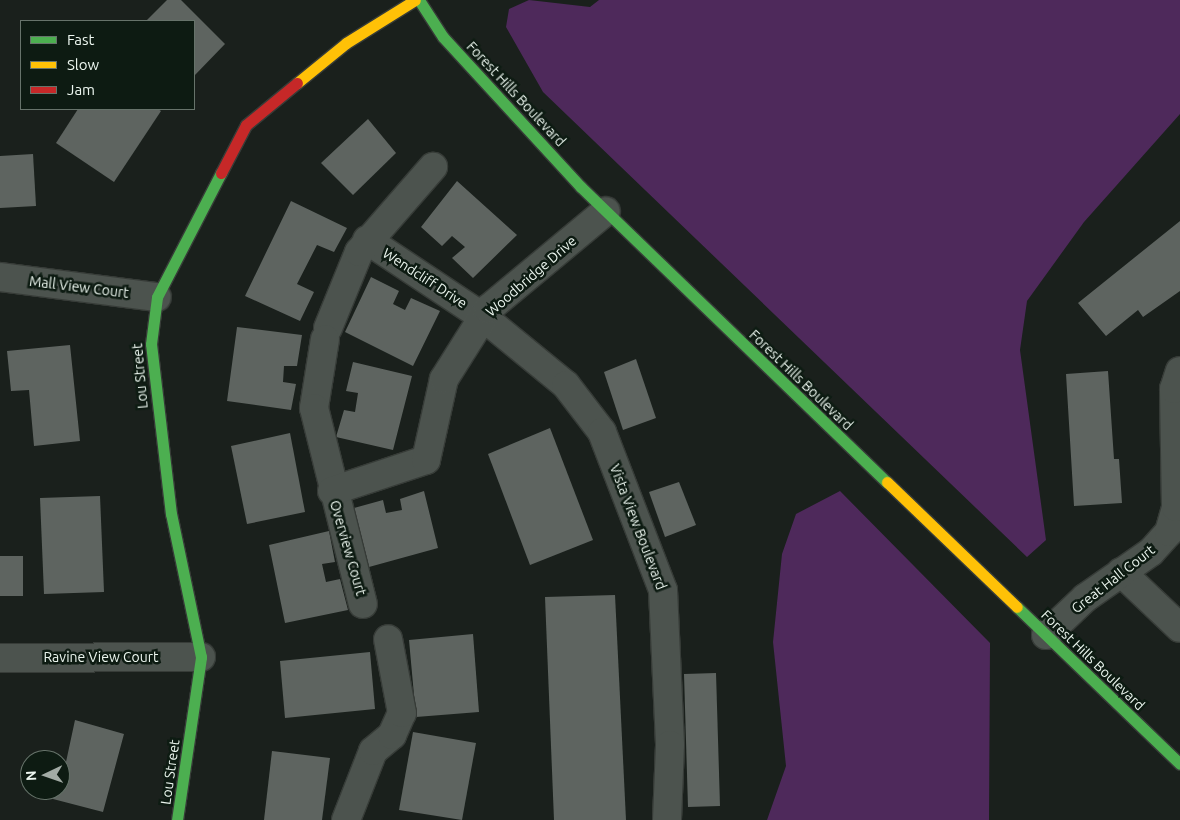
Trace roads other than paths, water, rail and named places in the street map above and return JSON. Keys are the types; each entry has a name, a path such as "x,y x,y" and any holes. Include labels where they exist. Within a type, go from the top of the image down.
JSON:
{"street":[{"name":"Lou Street","path":"177,820 201,657 171,514 151,344 157,297 246,125 346,43 414,0"},
{"name":"Forest Hills Boulevard","path":"419,0 443,37 606,211 1180,764"},
{"name":"Wendcliff Drive","path":"326,333 367,240 433,167"},
{"name":"Woodbridge Drive","path":"426,460 444,379 483,316 606,211"},
{"name":"Wendcliff Drive","path":"367,240 483,316"},
{"name":"Mall View Court","path":"0,277 157,297"},
{"name":"Vista View Boulevard","path":"483,316 566,385 602,432 663,590 670,745 667,820"},
{"name":"Overview Court","path":"326,333 314,408 332,491 363,604"},
{"name":"Great Hall Court","path":"1046,635 1084,598 1121,572 1169,532 1176,507 1174,389 1180,370"},
{"name":"Overview Court","path":"332,491 426,460"},
{"path":"1121,572 1180,628"},
{"path":"346,820 373,751 392,735 402,713 388,639"},
{"name":"Ravine View Court","path":"0,658 201,657"}]}
